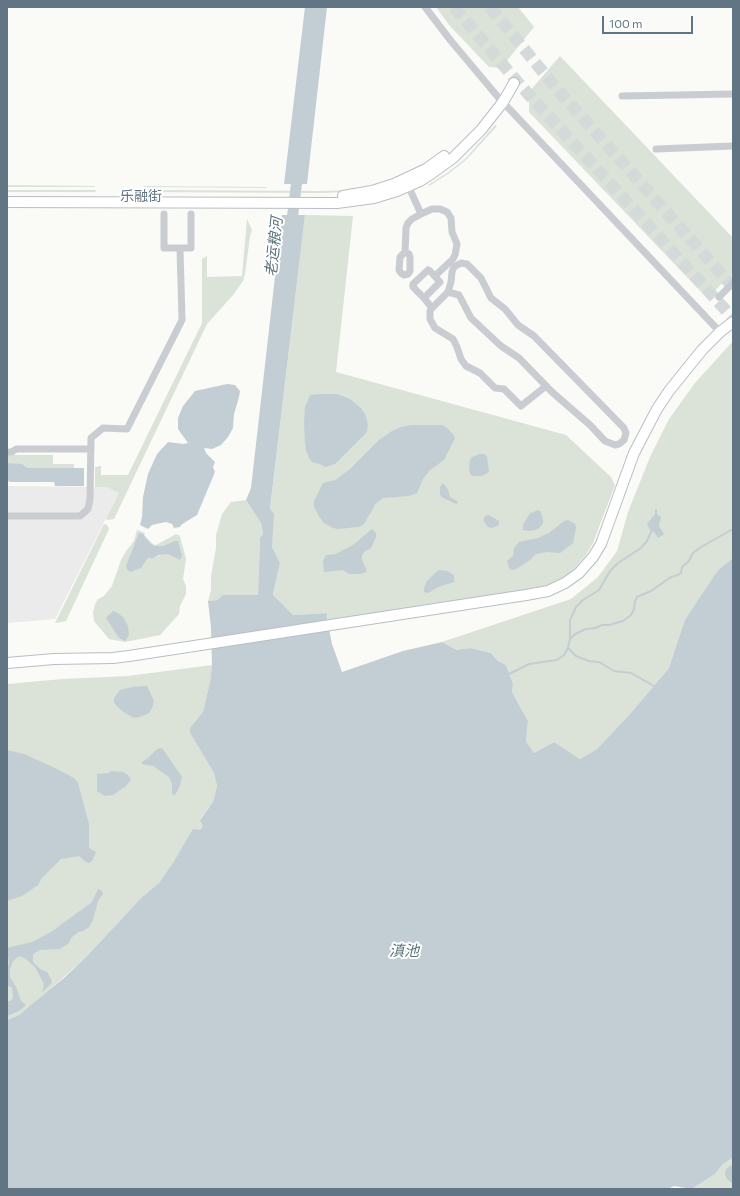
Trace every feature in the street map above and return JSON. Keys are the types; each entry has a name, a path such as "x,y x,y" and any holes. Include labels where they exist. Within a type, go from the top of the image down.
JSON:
{"street":[{"path":"425,7 451,41 501,100 720,332"},
{"path":"622,96 733,94"},
{"path":"274,200 311,200 336,197 359,194 407,183 458,144 501,100"},
{"path":"656,150 733,146"},
{"path":"407,183 421,214"},
{"name":"乐融街","path":"7,196 274,200"},
{"name":"乐融街","path":"7,202 274,200"},
{"path":"405,252 406,228 412,219 432,209 440,209 447,212 451,218 452,232 457,244 455,255 453,259 435,276"},
{"path":"164,214 164,248 191,248 191,214"},
{"path":"7,516 80,516 88,509 91,489 91,438 103,428 127,429 182,320 180,248"},
{"path":"448,292 459,295 471,318 501,346 519,358 546,386 590,425 605,441 615,445 624,440 626,433 624,428 534,336 518,325 505,309 491,298 481,278 467,264 460,263 454,266 448,292 432,308 429,315 431,322 438,330 453,339 466,366 480,374 495,388 504,389 522,406 546,386"},
{"path":"424,298 439,284 439,280 430,271 426,271 413,284 413,287 432,308"},
{"path":"719,298 733,283"},
{"path":"7,663 54,659 113,658 129,656 526,596 548,591 565,583 579,573 593,557 601,544 627,470 646,428 669,390 702,350 720,332 733,322"},
{"path":"7,452 12,452 16,449 91,449"}],"shaded area":[{"path":"436,7 518,7 534,27 501,68 489,67 449,25"},
{"path":"560,56 733,238 733,273 707,298 529,112 529,92"},
{"path":"495,125 497,126 466,160 448,174 429,186 428,185 465,159"},
{"path":"7,185 95,186 95,187 7,187"},
{"path":"144,187 267,187 267,188"},
{"path":"7,190 95,190 96,192 7,192"},
{"path":"143,190 348,190 348,192 143,192"},
{"path":"305,215 353,216 336,372 566,435 611,477 615,485 593,543 586,555 575,568 562,579 548,586 525,592 329,622 327,613 293,615 273,596 280,563 272,547 270,510"},
{"path":"247,219 252,230 243,281 233,295 207,324 114,519 108,520 106,519 119,493 107,487 95,487 95,467 101,466 101,475 128,475 202,323 202,259 207,256 207,277 242,276"},
{"path":"733,341 733,558 718,570 686,620 669,668 630,714 597,749 580,759 554,742 534,753 526,741 528,721 512,692 513,684 506,665 498,661 491,653 470,648 458,650 442,642 571,599 598,577 617,551 628,512 650,457 669,419 695,383"},
{"path":"7,455 53,455 53,464 74,464 74,468 28,468 24,465 7,463"},
{"path":"7,486 107,487 119,493 55,619 7,623"},
{"path":"246,500 261,523 263,534 260,538 258,595 223,595 217,600 208,601 211,590 211,576 216,548 216,535 222,514 231,502"},
{"path":"104,524 107,525 109,529 66,621 55,623"},
{"path":"137,530 145,533 144,535 156,545 176,534 180,536 186,559 183,579 186,586 186,594 180,606 179,614 160,635 125,642 109,639 94,621 93,612 98,599 104,596 112,586 121,560 134,541","holes":["144,536 151,544 155,546 163,546 174,541 180,560 167,554 163,554 152,559 148,558 144,565 126,565 134,545"]},
{"path":"212,665 210,682 203,712 190,733 214,773 217,786 213,802 200,819 203,826 200,830 193,830 159,883 142,897 87,956 37,1001 19,1015 7,1020 7,684 63,679 128,676"},
{"path":"733,1158 733,1189 692,1189 715,1174 723,1164"}],"water":[{"path":"305,7 327,7 307,184 284,184"},
{"name":"滇池","path":"282,215 305,215 270,509 274,514 272,547 280,563 273,595 293,615 327,613 332,644 342,672 403,651 442,642 457,650 470,648 491,653 498,661 506,665 513,684 512,692 528,721 526,741 534,753 554,742 580,759 597,749 630,714 669,668 685,620 718,570 733,558 733,1158 723,1164 715,1174 692,1189 674,1186 668,1189 7,1189 7,1020 19,1015 65,977 87,956 142,897 159,883 193,829 200,830 203,826 200,820 213,802 217,786 214,773 190,733 190,728 203,712 210,682 212,665 211,627 208,601 217,600 223,595 258,595 260,538 263,534 261,523 246,500 251,488"},
{"path":"227,384 235,385 240,391 234,414 233,428 221,445 212,449 204,448 206,453 215,462 213,467 215,472 197,515 180,527 174,528 172,524 166,522 152,525 148,529 140,525 143,497 148,474 157,454 168,442 183,444 188,443 178,429 178,418 183,406 195,391"},
{"path":"337,394 350,399 361,408 365,414 368,424 367,432 335,464 325,467 312,462 306,450 305,443 305,407 310,395"},
{"path":"411,425 442,425 453,434 455,438 444,460 429,471 423,479 417,493 409,496 383,498 375,504 363,525 358,527 338,529 324,523 314,506 314,501 323,483 335,480 349,470 379,440 392,431"},
{"path":"480,454 487,456 489,472 482,476 473,476 470,474 470,460 472,457"},
{"path":"7,463 22,464 28,468 84,468 84,486 55,486 54,482 10,482 7,480"},
{"path":"443,483 448,490 450,497 458,503 456,504 440,495 440,487"},
{"path":"537,510 540,511 542,515 543,523 541,526 538,529 530,531 523,530 523,525 530,513"},
{"path":"655,514 661,517 659,526 664,534 658,538 655,533 650,530 647,524"},
{"path":"489,515 499,521 499,525 492,528 488,527 483,520 485,516"},
{"path":"568,520 575,524 576,528 573,543 560,553 548,552 536,554 516,569 512,570 509,568 507,561 513,556 514,548 519,542 538,538 549,533 564,521"},
{"path":"372,529 376,533 376,537 371,548 364,552 362,556 362,560 367,571 360,574 349,574 343,570 324,572 323,561 326,555 336,554 353,545"},
{"path":"139,533 143,534 151,544 155,546 163,546 174,541 178,541 182,556 180,560 167,554 159,555 152,559 148,558 141,568 130,572 126,565"},
{"path":"439,570 447,571 454,575 454,582 438,587 428,593 424,592 427,581"},
{"path":"113,611 123,617 128,626 129,635 125,641 119,638 106,618"},
{"path":"147,686 154,701 149,713 136,718 132,717 122,711 114,703 114,698 120,690 132,687"},
{"path":"162,748 182,777 175,795 172,794 172,784 169,777 153,766 142,764 142,762 157,749"},
{"path":"7,750 24,754 74,778 78,783 89,824 89,848 96,852 92,861 89,863 79,856 61,859 42,878 38,885 22,896 7,901"},
{"path":"111,771 123,772 129,776 131,780 126,786 113,795 105,796 97,791 97,774 109,773"},
{"path":"98,889 101,890 103,894 98,901 93,920 89,927 78,932 71,938 69,943 60,949 40,950 33,954 33,962 40,969 47,972 52,983 42,992 44,984 35,967 26,959 19,956 13,961 10,969 10,977 16,987 21,1001 26,1005 19,1011 7,1016 7,1002 12,1000 13,996 12,988 7,985 7,969 9,963 7,948 32,942 51,932 92,902"},
{"path":"733,1164 733,1184 727,1179 725,1174 726,1169"}],"waterway":[{"name":"老运粮河","path":"291,229 298,171"},
{"path":"656,510 656,516"},
{"path":"570,639 575,634 586,629 623,621 631,615 637,597 651,591 671,577 681,573 682,567 689,561 693,553 733,529"},
{"path":"509,674 529,664 557,660 564,655 568,648 570,639 570,620 576,607 583,600 599,590 610,571 618,563 641,548 647,541 652,530"},
{"path":"568,648 576,656 589,661 599,662 614,671 631,673 654,686"}],"tunnel":[{"path":"454,7 521,86 733,318"},
{"path":"490,7 556,88 733,287"}]}
